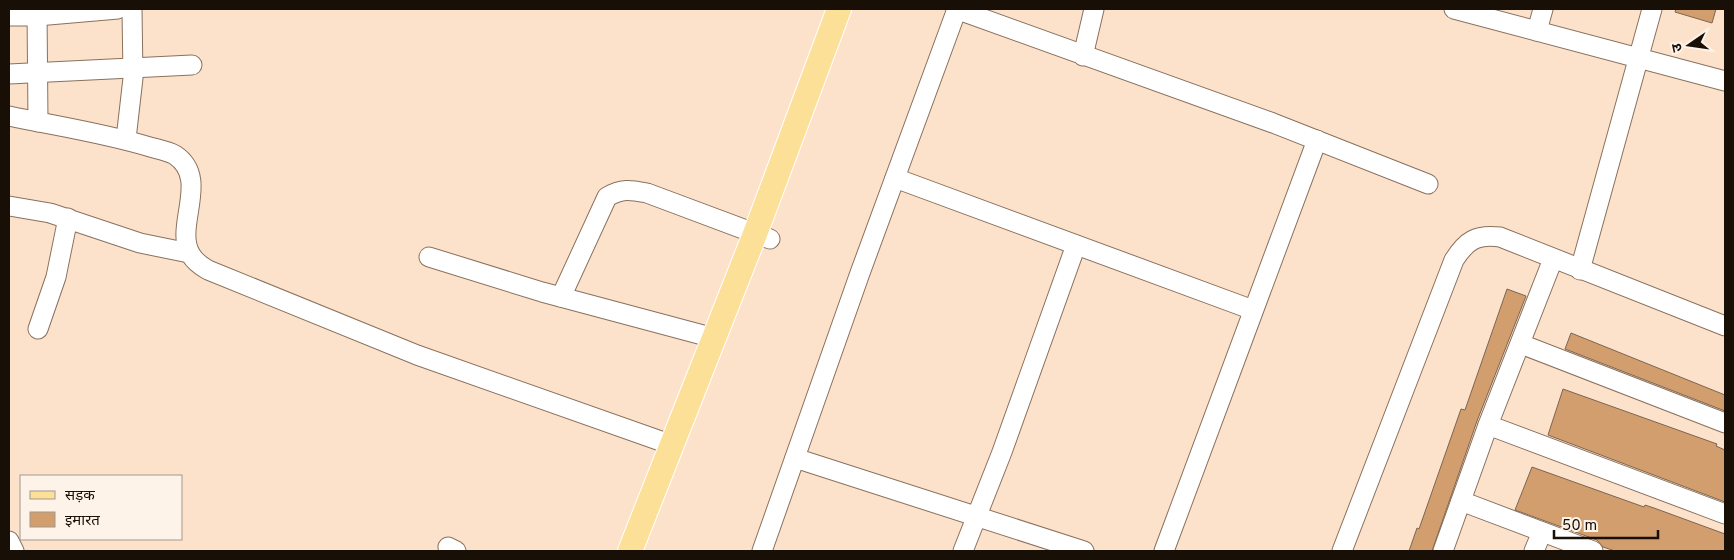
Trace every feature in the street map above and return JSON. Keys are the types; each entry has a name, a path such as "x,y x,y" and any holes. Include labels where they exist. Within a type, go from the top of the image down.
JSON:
{"main road":[{"path":"637,550 672,445 714,338 762,237 840,9"},
{"path":"637,550 762,237 856,9"}],"street":[{"path":"9,16 37,12 118,9"},
{"path":"126,139 134,68 132,9"},
{"path":"762,551 957,9 1317,140 1428,184"},
{"path":"1083,56 1094,9"},
{"path":"1454,9 1473,11 1537,32 1725,81"},
{"path":"1537,32 1543,9"},
{"path":"1580,270 1652,9"},
{"path":"37,12 38,122"},
{"path":"9,74 192,66"},
{"path":"9,116 126,139 174,154 184,164 190,174 192,186 187,239 189,254 196,262 208,270 417,355 672,445"},
{"path":"1164,551 1317,140"},
{"path":"895,178 1254,310"},
{"path":"561,297 607,197 618,190 627,189 647,193 762,237"},
{"path":"9,206 68,218 140,243 189,254"},
{"path":"38,329 56,276 68,218"},
{"path":"1342,551 1454,260 1462,246 1473,238 1486,235 1500,237 1725,326"},
{"path":"963,551 1076,244"},
{"path":"429,257 561,297 714,338"},
{"path":"1442,551 1462,501 1488,425 1553,259"},
{"path":"1521,344 1725,423"},
{"path":"1488,425 1725,514"},
{"path":"795,458 1084,551"},
{"path":"1462,501 1594,551"},
{"path":"1534,551 1542,532"},
{"path":"9,541 14,551"}],"building":[{"path":"1676,9 1716,9 1712,23 1675,12"},
{"path":"1507,289 1526,296 1477,421 1432,551 1409,551 1417,528 1419,529 1461,409 1465,410"},
{"path":"1571,333 1725,395 1725,411 1565,349"},
{"path":"1563,389 1717,444 1716,446 1725,450 1725,502 1548,435"},
{"path":"1532,467 1725,534 1725,551 1615,551 1603,547 1597,540 1515,510"}]}
